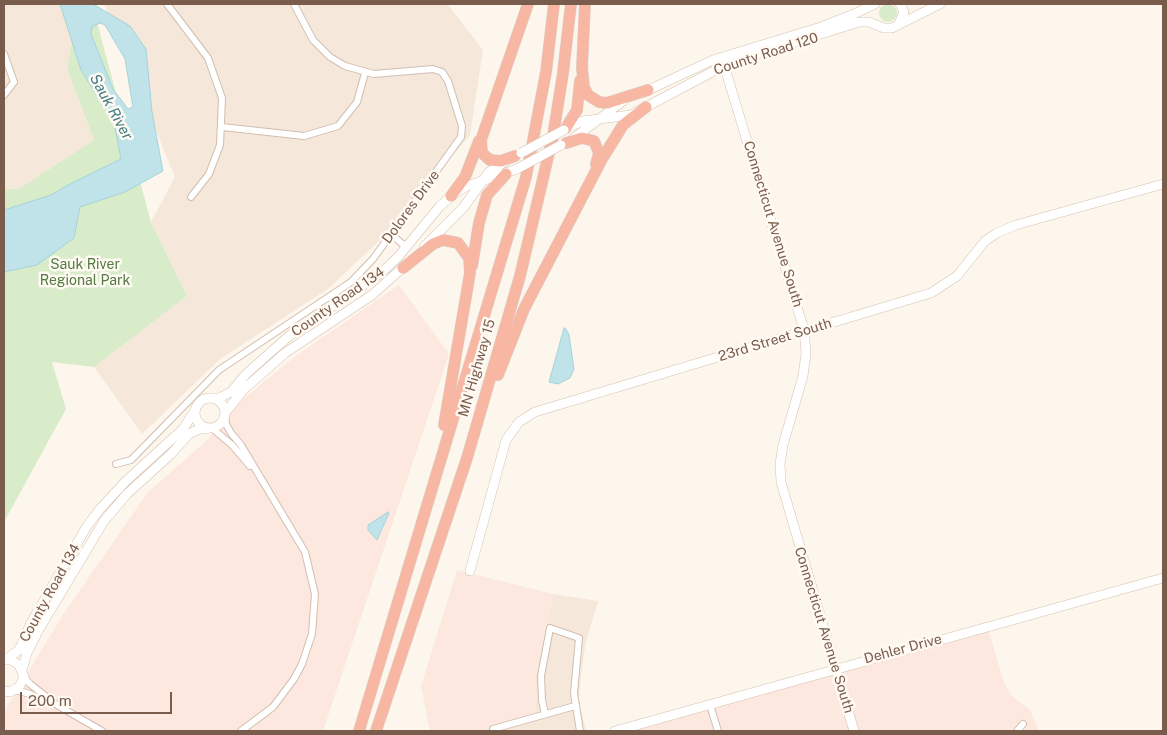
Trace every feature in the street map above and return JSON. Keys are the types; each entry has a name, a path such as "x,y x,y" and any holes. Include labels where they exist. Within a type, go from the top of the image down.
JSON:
{"highway":[{"path":"451,196 464,177 482,135 528,4"},
{"name":"MN Highway 15","path":"359,731 526,177 542,98 554,4"},
{"name":"MN Highway 15","path":"376,731 466,458 531,236 553,136 564,73 571,4"},
{"path":"565,129 577,110 582,66 585,4"},
{"path":"582,66 586,91 599,102 618,100 648,90"},
{"path":"466,458 524,309 590,182 623,125 646,107"},
{"path":"482,135 481,149 486,158 497,162 518,154"},
{"path":"564,144 582,138 592,139 596,143 598,158 590,182"},
{"path":"466,298 485,201 491,189 506,174"},
{"path":"403,268 433,244 443,240 453,241 465,249 469,258 470,272 450,397 428,499"}],"street":[{"path":"167,4 208,58 222,98 220,145 215,161 201,187 191,197"},
{"name":"Dolores Drive","path":"116,464 131,460 219,370 351,282 392,235 463,132 448,81 438,70 386,74 365,73 338,63 321,49 307,31 294,4"},
{"path":"876,4 874,16 881,26"},
{"name":"County Road 120","path":"517,169 564,144 600,120 621,102 718,58 829,24 876,4"},
{"path":"899,24 904,12 900,4"},
{"path":"899,24 940,4"},
{"name":"County Road 120","path":"518,154 583,121 624,116 646,107 724,65 859,22 869,22 888,28 899,24"},
{"path":"4,54 14,82 4,95"},
{"name":"Connecticut Avenue South","path":"724,65 804,330 806,353 804,376 783,445 780,464 781,482 854,731"},
{"path":"222,126 304,136 338,126 357,102 365,73"},
{"name":"County Road 134","path":"225,414 244,389 285,353 372,295 403,268 463,208 493,169 518,154"},
{"name":"County Road 134","path":"211,398 219,398 230,392 245,375 289,336 369,283 390,265 451,196 460,189 517,169"},
{"name":"23rd Street South","path":"470,571 506,440 511,430 534,412 940,288 958,276 985,242 1004,229 1163,184"},
{"path":"319,330 350,303 392,272 406,257 406,247 392,235"},
{"path":"241,731 273,707 294,680 308,650 314,615 315,594 305,552 253,468 241,445 226,424 225,414 219,401 211,398 198,404 194,412 196,421 227,439 253,468"},
{"name":"County Road 134","path":"5,660 20,650 31,623 87,526 126,481 183,428 194,412"},
{"path":"210,429 221,424 225,414"},
{"name":"County Road 134","path":"15,690 22,682 27,653 38,631 104,521 135,486 171,454 189,434 199,429 210,429"},
{"name":"Dehler Drive","path":"616,731 835,668 1163,578"},
{"path":"545,714 542,700 541,676 550,628 580,638 575,678 575,706 580,731"},
{"path":"5,660 15,662 30,684 57,705"},
{"path":"4,692 15,690 30,694 57,705 102,731"},
{"path":"710,705 718,731"},
{"path":"493,729 575,706"},
{"path":"1017,731 1023,724"}],"shaded area":[{"path":"4,4 61,4 72,40 67,69 94,140 19,190 4,189"},
{"path":"104,4 445,4 449,6 483,50 470,135 380,240 328,289 220,359 142,434 94,367 187,296 151,222 175,177"},
{"path":"399,285 449,354 323,731 4,731 4,712 62,616 148,492 204,443 243,399 297,355"},
{"path":"457,570 553,594 535,678 536,714 482,729 483,731 430,731 421,686"},
{"path":"553,594 598,601 586,641 581,674 579,700 586,731 483,731 482,729 536,714 535,678"},
{"path":"988,628 1004,683 1011,695 1030,710 1039,731 857,731 838,670"},
{"path":"832,670 850,731 627,731"}],"green space":[{"name":"Sauk River Regional Park","path":"92,4 151,222 187,296 94,367 52,362 66,409 4,522 4,189 19,189 94,140 67,69 72,40"},
{"path":"888,4 894,7 897,13 894,19 888,22 882,19 879,13 882,7"}],"water":[{"name":"Sauk River","path":"60,4 93,4 130,26 146,49 152,112 163,171 125,192 80,207 74,238 37,265 4,272 4,210 51,195 121,159 114,123 81,70","holes":["100,23 105,25 125,59 133,107 128,109 113,89 91,34 92,27"]},
{"path":"564,328 569,335 574,369 570,378 558,384 549,382"},
{"path":"388,512 377,540 368,530 368,525"}]}
